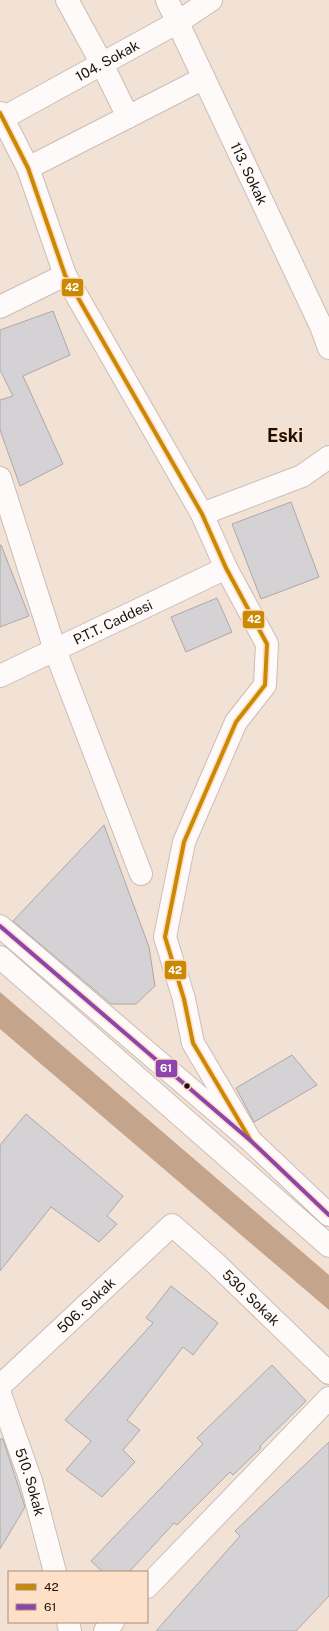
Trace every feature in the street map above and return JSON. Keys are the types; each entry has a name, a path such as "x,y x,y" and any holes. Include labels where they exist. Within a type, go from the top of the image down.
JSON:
{"street":[{"path":"67,0 102,64 128,117"},
{"name":"113. Sokak","path":"167,0 321,326 329,348"},
{"name":"104. Sokak","path":"1,116 102,64 178,22 211,0"},
{"path":"28,168 204,78"},
{"path":"1,116 28,168 65,275 202,514 226,568 268,644 265,685 236,722 184,842 165,937 184,999 193,1043 251,1141"},
{"path":"0,307 65,275"},
{"path":"202,514 302,476 329,457"},
{"path":"0,478 55,650 142,874"},
{"name":"P.T.T. Caddesi","path":"0,676 226,568"},
{"path":"0,926 251,1141 329,1215"},
{"path":"0,957 329,1246"},
{"name":"530. Sokak","path":"172,1225 213,1261 329,1373"},
{"name":"506. Sokak","path":"0,1386 172,1225"},
{"name":"510. Sokak","path":"0,1394 32,1481 55,1571"},
{"path":"148,1586 329,1398"},
{"path":"105,1631 112,1623"}],"shaded area":[{"path":"0,992 329,1275 329,1310 0,1029"}],"building":[{"path":"53,311 70,355 23,376 63,464 20,486 0,430 0,400 13,396 0,370 0,330"},
{"path":"291,502 319,577 261,599 232,524"},
{"path":"0,545 29,616 0,627"},
{"path":"217,598 232,632 186,652 171,617"},
{"path":"104,825 149,947 155,986 136,1004 111,1004 13,921"},
{"path":"292,1055 317,1085 254,1122 236,1088"},
{"path":"26,1114 123,1196 107,1216 117,1224 99,1242 51,1207 0,1271 0,1145"},
{"path":"171,1286 218,1323 193,1355 183,1347 127,1420 140,1430 123,1450 135,1462 102,1497 66,1470 91,1441 65,1420 153,1323 146,1318"},
{"path":"272,1365 306,1401 233,1475 230,1472 177,1525 174,1523 130,1571 102,1571 91,1561 203,1444 197,1438"},
{"path":"0,1439 3,1439 25,1507 0,1549"},
{"path":"329,1442 329,1596 296,1631 156,1631 240,1536 235,1531"}],"transit line":[{"name":"42","path":"0,113 28,168 65,275 202,514 226,568 267,644 265,685 236,722 184,842 165,937 184,999 193,1043 251,1141"},
{"name":"61","path":"0,926 251,1141 329,1215"}],"district":[{"name":"Eski","path":"285,435"}]}
